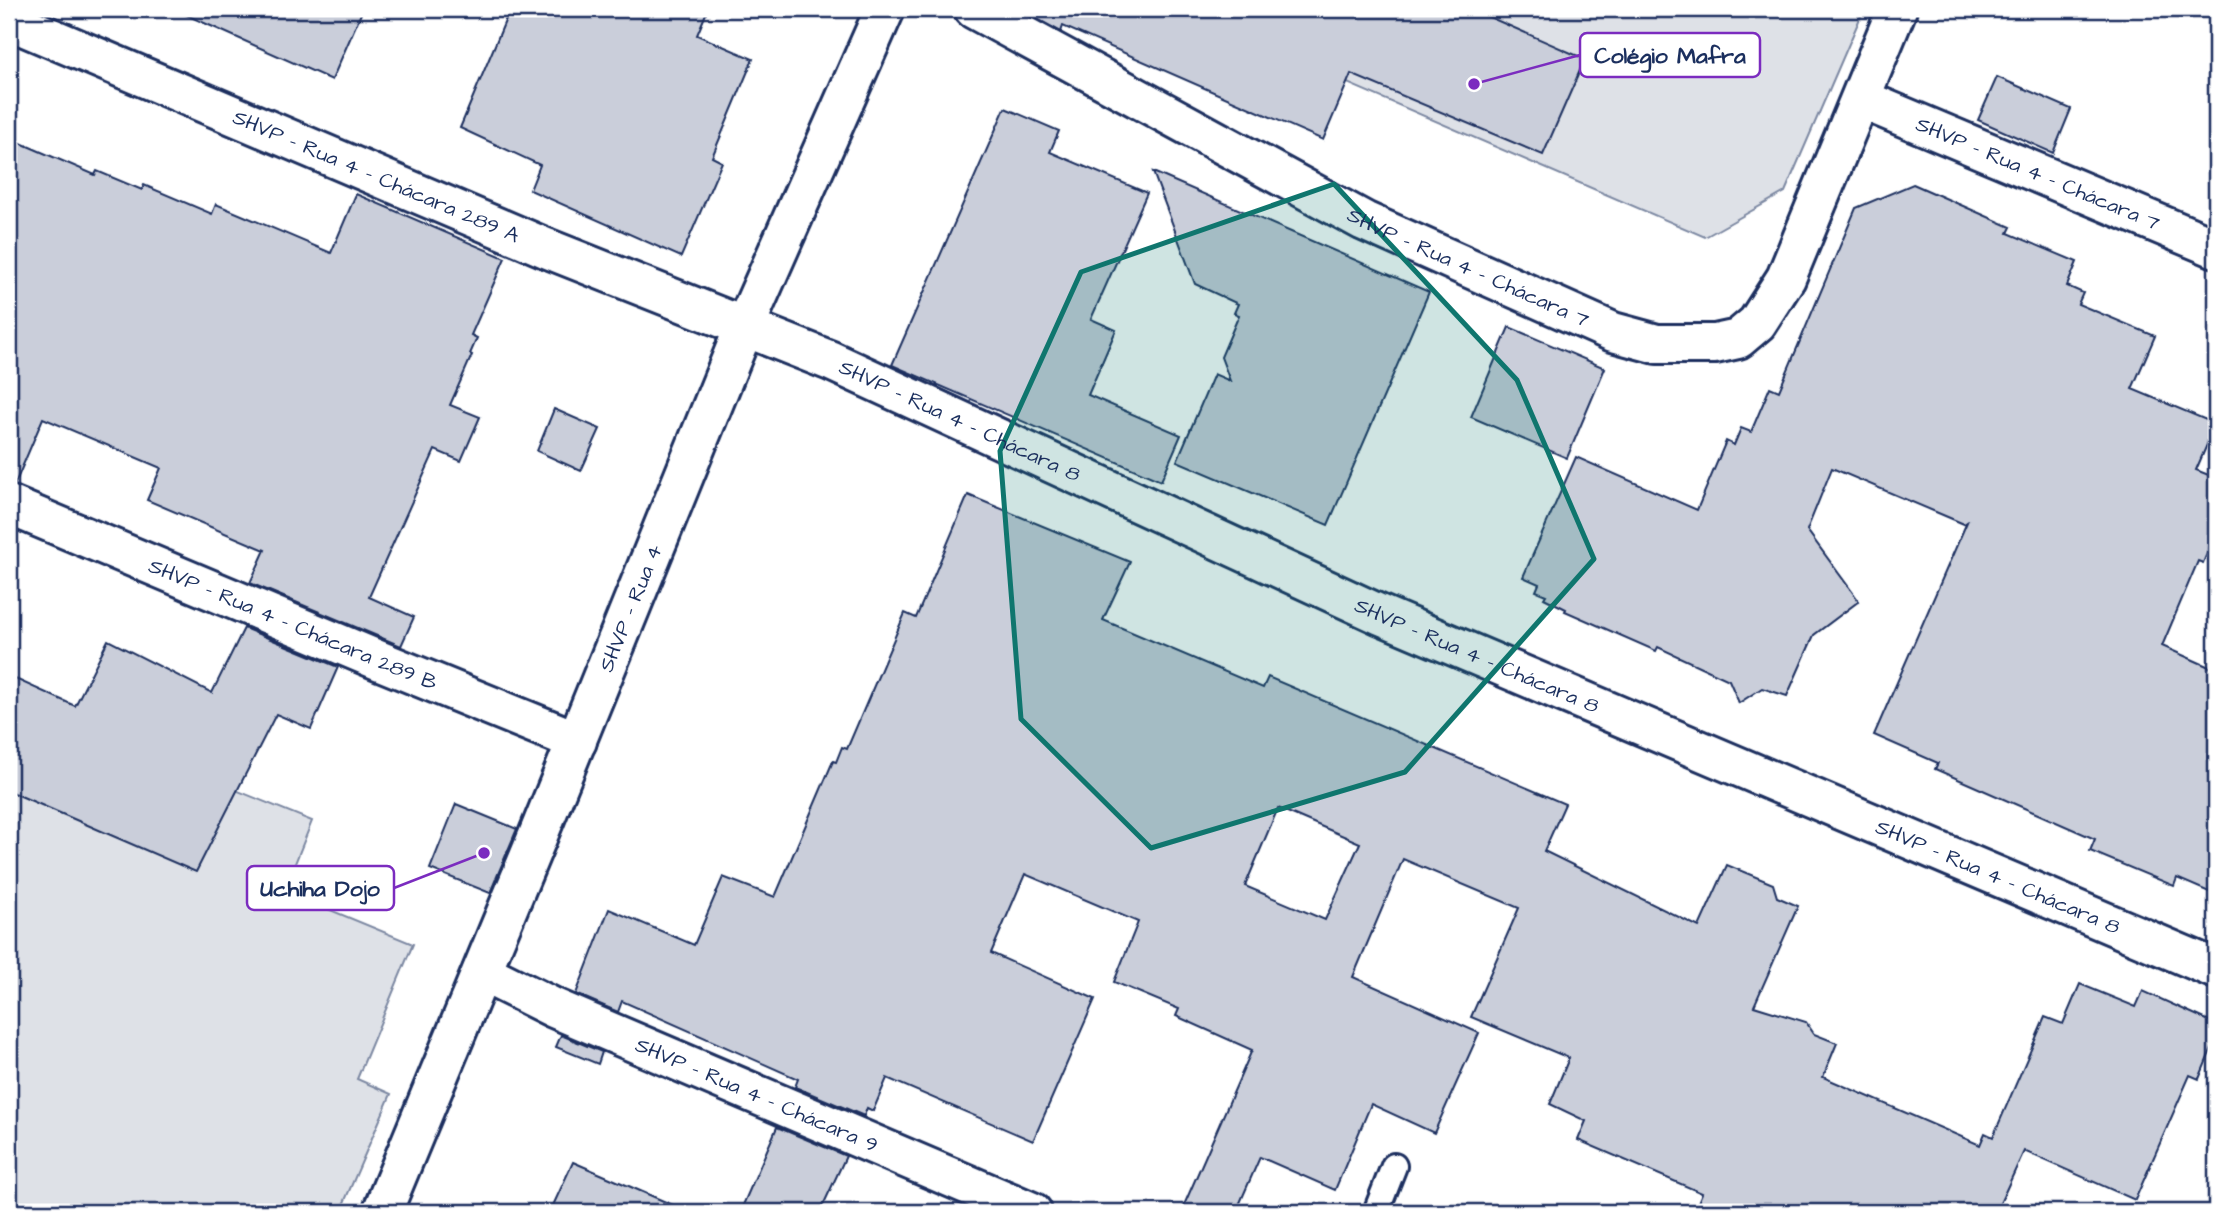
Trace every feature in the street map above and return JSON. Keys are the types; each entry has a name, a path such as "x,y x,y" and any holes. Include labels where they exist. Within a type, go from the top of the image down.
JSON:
{"street":[{"name":"SHVP - Rua 4","path":"382,1212 744,328 885,9"},
{"name":"SHVP - Rua 4 - Chácara 7","path":"974,9 1364,221 1614,332 1657,344 1716,344 1738,339 1757,323 1786,278 1897,9"},
{"name":"SHVP - Rua 4 - Chácara 289 A","path":"9,20 558,253 744,328"},
{"name":"SHVP - Rua 4 - Chácara 7","path":"1861,99 2216,248"},
{"name":"SHVP - Rua 4 - Chácara 8","path":"744,328 831,361 1381,615 2216,969"},
{"name":"SHVP - Rua 4 - Chácara 289 B","path":"9,505 577,741"},
{"name":"SHVP - Rua 4 - Chácara 9","path":"482,972 554,1008 1032,1212"}],"lane":[{"path":"1376,1212 1394,1166"}],"highlighted area":[{"path":"1334,184 1517,380 1594,559 1405,772 1151,848 1021,719 1000,451 1081,272"}],"shaded area":[{"path":"1197,9 1864,9 1785,192 1705,237 1194,17"},
{"path":"9,698 312,821 284,891 413,944 357,1079 391,1094 340,1212 9,1212"}],"building":[{"path":"173,9 363,9 332,80"},
{"path":"510,9 708,9 697,35 753,59 712,157 722,162 681,257 530,190 540,165 460,128"},
{"path":"1019,9 1471,9 1585,59 1543,155 1351,74 1323,140 1063,26 1061,32"},
{"path":"1997,77 2071,109 2053,153 1978,120"},
{"path":"1005,108 1059,131 1050,152 1147,193 1091,319 1116,330 1088,395 1181,435 1161,481 892,365"},
{"path":"9,138 95,175 97,171 142,190 144,185 212,214 216,204 331,253 356,194 505,258 471,335 477,338 470,354 472,355 450,405 480,417 461,461 435,450 369,597 414,617 401,646 250,583 265,550 147,500 161,468 43,418 15,484 9,484"},
{"path":"1153,172 1429,292 1328,525 1177,461 1214,374 1230,381 1221,357 1239,315 1234,313 1238,304 1195,284"},
{"path":"1913,184 2011,227 2008,233 2077,262 2067,286 2083,293 2078,304 2155,336 2132,389 2216,424 2196,470 2216,478 2216,532 2203,563 2198,561 2162,646 2216,670 2216,895 2177,878 2174,886 2090,851 2095,839 1935,769 1938,763 1874,735 1967,522 1964,524 1832,468 1807,530 1859,601 1814,635 1787,696 1762,688 1739,703 1729,680 1658,647 1656,651 1565,611 1566,609 1544,598 1546,595 1536,591 1539,584 1523,577 1576,457 1697,510 1726,441 1734,445 1741,428 1751,432 1770,387 1779,391 1856,208"},
{"path":"1509,327 1605,368 1567,458 1471,417"},
{"path":"554,409 600,429 581,471 537,451"},
{"path":"968,495 1130,562 1103,620 1263,688 1268,677 1565,804 1544,851 1699,927 1727,865 1773,884 1777,897 1798,906 1754,1006 1806,1022 1814,1034 1837,1043 1823,1077 1980,1145 1985,1133 1993,1137 2045,1017 2063,1024 2080,984 2136,1007 2143,991 2216,1024 2216,1038 2199,1079 2190,1075 2135,1200 2024,1151 1996,1212 1694,1212 1702,1193 1578,1140 1586,1121 1550,1104 1569,1058 1471,1017 1519,908 1403,859 1353,977 1479,1033 1434,1133 1371,1104 1335,1190 1260,1157 1236,1212 1181,1212 1252,1050 1176,1016 1179,1009 1114,982 1138,922 1025,874 991,953 1095,999 1033,1141 887,1078 873,1111 867,1108 864,1116 795,1087 798,1079 622,1001 618,1012 576,994 609,909 694,945 723,877 775,897 833,761 836,762 842,747 847,749 905,613 916,618","holes":["1278,808 1360,843 1325,920 1245,886"]},
{"path":"244,628 338,667 311,729 276,714 196,872 9,791 9,676 75,706 108,640 212,693"},
{"path":"456,804 517,829 490,893 430,869"},
{"path":"561,1035 602,1052 598,1064 556,1047"},
{"path":"777,1127 846,1156 820,1212 740,1212"},
{"path":"573,1162 689,1212 550,1212"}],"place":[{"name":"Colégio Mafra","path":"1474,84"},
{"name":"Uchiha Dojo","path":"484,853"}]}
